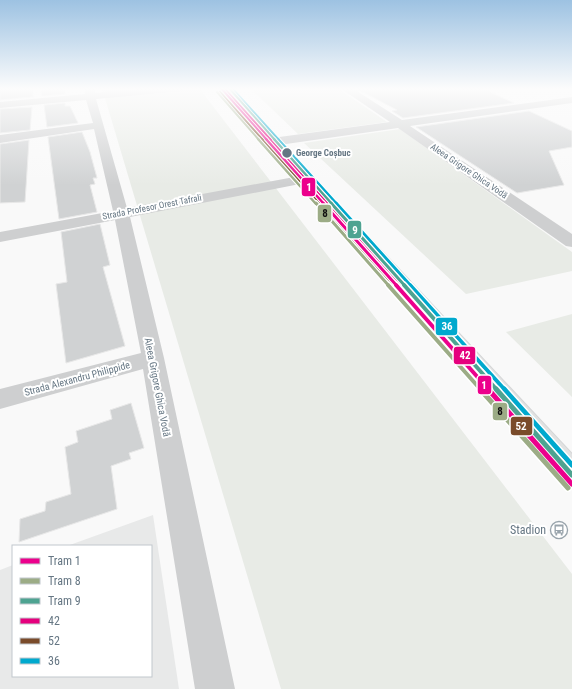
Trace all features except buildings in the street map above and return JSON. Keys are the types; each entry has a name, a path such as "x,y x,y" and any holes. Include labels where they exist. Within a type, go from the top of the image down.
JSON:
{"main road":[{"path":"253,120 572,474"}],"street":[{"name":"Aleea Grigore Ghica Vodă","path":"98,120 121,213 153,358 215,689"},
{"name":"Aleea Grigore Ghica Vodă","path":"394,120 572,242"},
{"path":"272,142 428,120"},
{"path":"0,139 99,125"},
{"name":"Strada Profesor Orest Tafrali","path":"0,237 305,179"},
{"name":"Strada Alexandru Philippide","path":"0,399 153,358"}],"shaded area":[{"path":"112,120 224,120 572,574 572,689 281,689"},
{"path":"284,120 384,120 387,122 298,134"},
{"path":"400,129 572,252 572,271 466,294 304,143"},
{"path":"572,314 572,397 506,332"},
{"path":"153,515 179,689 0,689 0,570 12,565 12,677 152,677 152,545 70,545"}],"tram line":[{"name":"8","path":"242,120 568,488"},
{"name":"1","path":"249,120 572,484"},
{"name":"9","path":"257,120 572,475"}],"transit line":[{"name":"52","path":"245,120 568,478"},
{"name":"42","path":"253,120 572,474"},
{"name":"36","path":"261,120 572,465"}],"place":[{"name":"George Coșbuc","path":"287,153"},
{"name":"Stadion","path":"559,530"}]}
